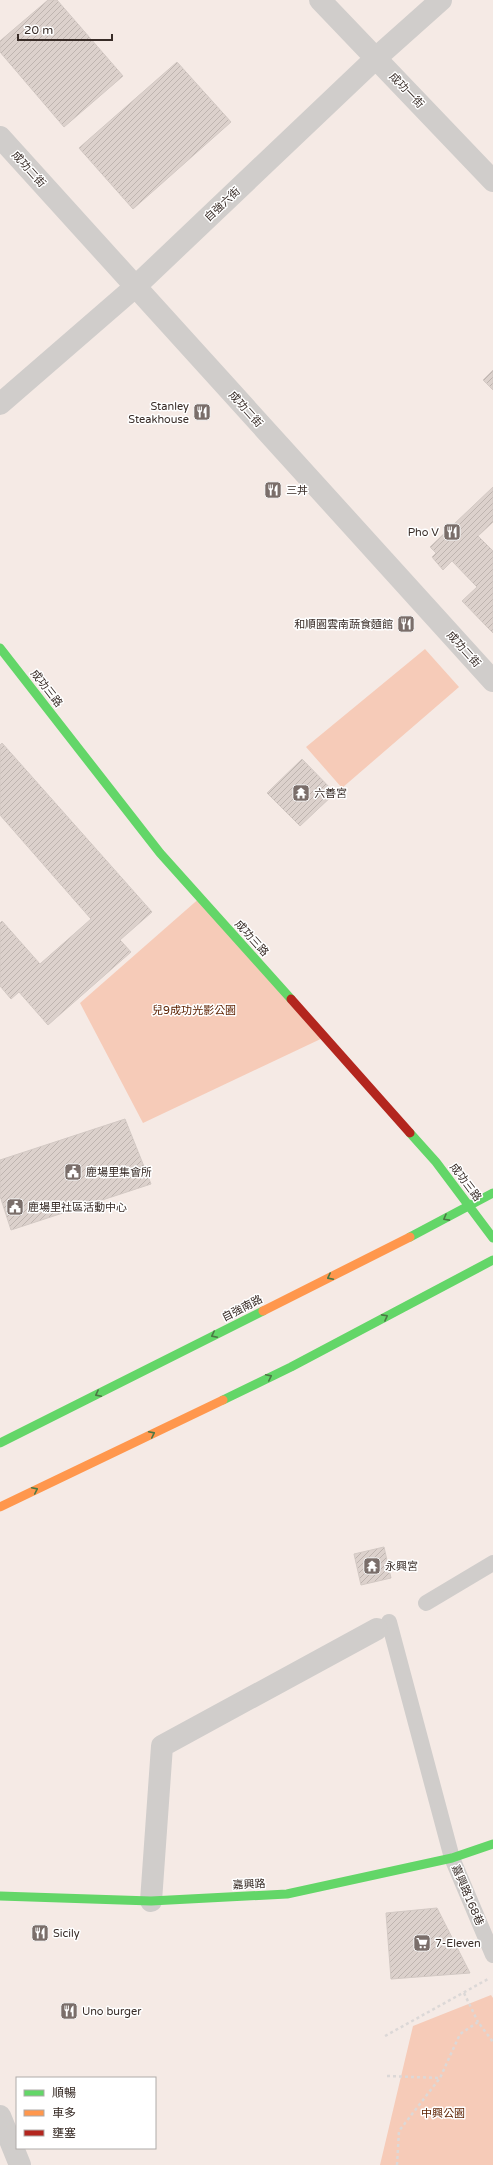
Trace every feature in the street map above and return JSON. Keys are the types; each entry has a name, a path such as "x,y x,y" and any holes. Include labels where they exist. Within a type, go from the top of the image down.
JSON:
{"street":[{"name":"成功一街","path":"320,0 493,181"},
{"name":"自強六街","path":"0,404 135,287 376,58 441,0"},
{"name":"成功二街","path":"0,137 493,681"},
{"name":"成功三路","path":"0,648 160,852 436,1162 493,1238"},
{"name":"自強南路","path":"0,1443 493,1193"},
{"path":"0,1507 291,1367 493,1260"},
{"path":"150,1901 162,1746 383,1626"},
{"name":"嘉興路","path":"0,1896 150,1901 287,1894 452,1858 493,1844"},
{"path":"0,2116 20,2165"}],"lane":[{"path":"426,1603 493,1563"},
{"name":"嘉興路168巷","path":"383,1626 452,1858 493,1955"}],"path":[{"path":"385,2036 493,1977"},
{"path":"464,1993 478,2022 493,2042"},
{"path":"396,2165 399,2130 440,2078 460,2034 478,2022"},
{"path":"387,2076 440,2078"}],"green space":[{"path":"425,649 459,687 342,788 306,747"},
{"name":"兒9成功光影公園","path":"202,896 327,1036 143,1123 80,1003"},
{"name":"中興公園","path":"491,1995 493,1998 493,2165 380,2165 413,2026"}],"building":[{"path":"48,0 57,0 123,76 64,127 0,52 0,41"},
{"path":"177,62 231,122 133,209 79,148"},
{"path":"493,370 493,390 483,380"},
{"path":"493,487 493,522 478,536 493,551 493,633 462,601 477,587 452,561 443,570 432,557 436,553 430,547"},
{"path":"2,743 152,912 120,940 131,952 48,1025 19,992 11,999 0,986 0,923 2,921 40,964 91,919 0,815 0,745"},
{"name":"六善宮","path":"302,759 335,793 300,826 267,793"},
{"name":"鹿場里集會所","path":"125,1119 151,1184 11,1230 0,1196 0,1160"},
{"name":"永興宮","path":"384,1547 391,1578 361,1585 354,1554"},
{"name":"7-Eleven","path":"437,1908 470,1973 391,1979 386,1913"}],"traffic: fast":[{"path":"0,648 160,853 291,999"},
{"path":"410,1133 436,1162 493,1238"},
{"path":"410,1237 493,1193"},
{"path":"223,1400 291,1367 493,1260"},
{"path":"0,1443 263,1311"},
{"path":"0,1896 151,1901 287,1894 452,1858 493,1844"}],"traffic: slow":[{"path":"263,1311 410,1237"},
{"path":"0,1507 223,1400"}],"traffic: jam":[{"path":"291,999 410,1133"}],"place":[{"name":"Stanley Steakhouse","path":"202,412"},
{"name":"三丼","path":"273,490"},
{"name":"Pho V","path":"452,532"},
{"name":"和順園雲南蔬食麵館","path":"406,624"},
{"name":"六善宮","path":"301,793"},
{"name":"鹿場里集會所","path":"73,1172"},
{"name":"鹿場里社區活動中心","path":"15,1207"},
{"name":"永興宮","path":"372,1566"},
{"name":"Sicily","path":"40,1933"},
{"name":"7-Eleven","path":"422,1943"},
{"name":"Uno burger","path":"69,2011"}]}
